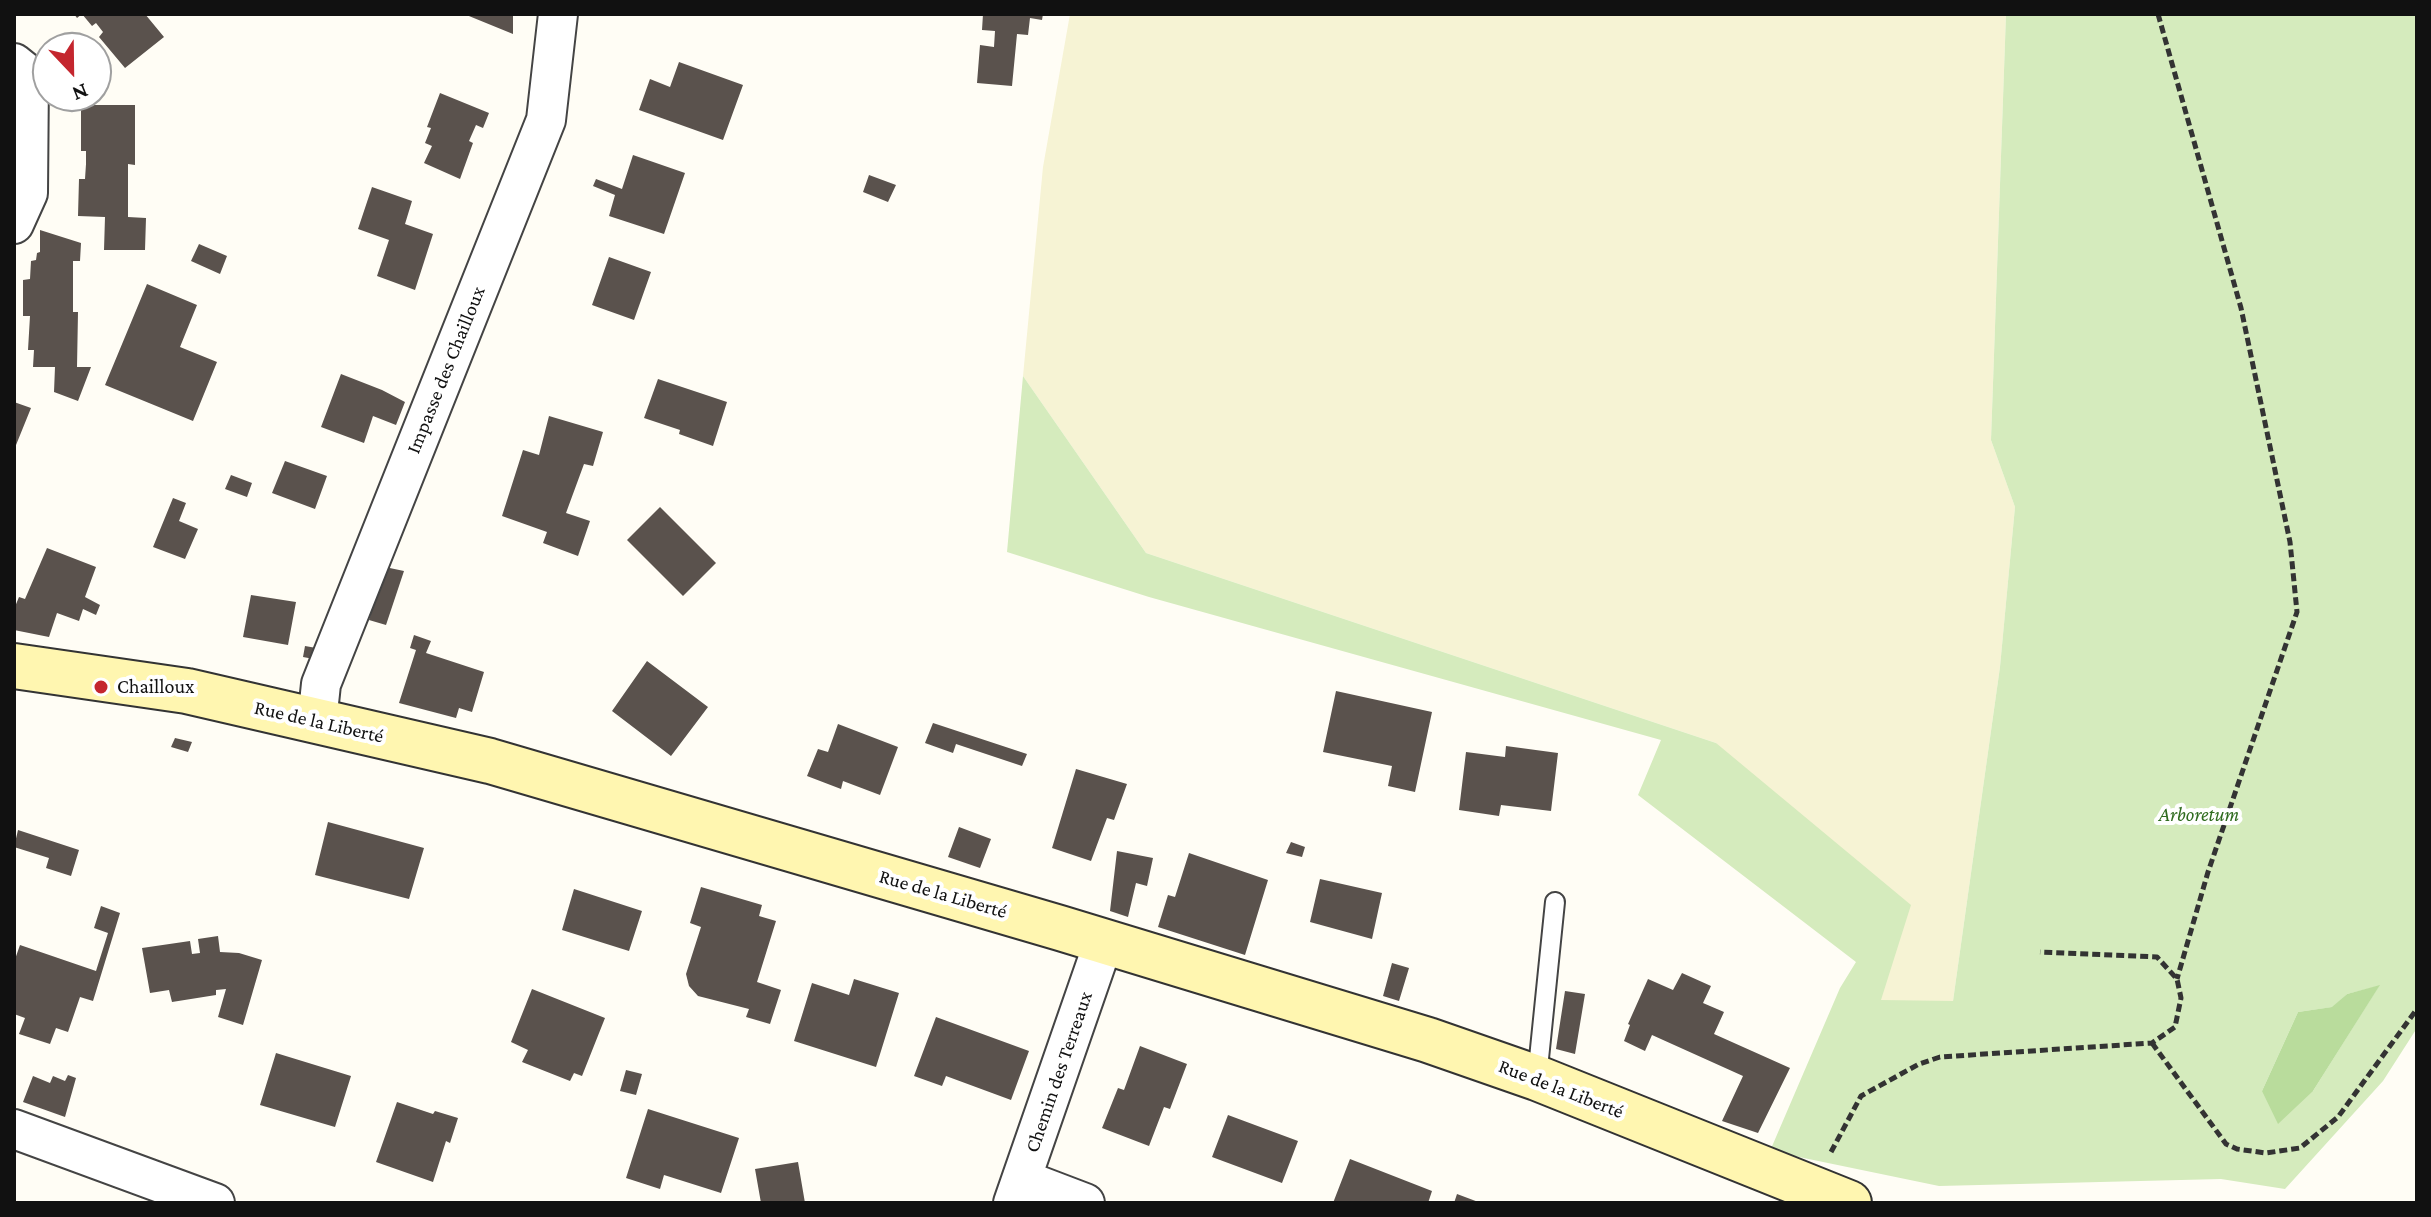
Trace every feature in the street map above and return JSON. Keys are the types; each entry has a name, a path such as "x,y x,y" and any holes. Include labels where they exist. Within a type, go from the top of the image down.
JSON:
{"street":[{"name":"Impasse des Chailloux","path":"317,722 321,684 546,120 558,14"},
{"path":"14,63 29,75 28,193 14,224"},
{"name":"Rue de la Liberté","path":"14,666 187,691 490,761 1104,941 1428,1040 1537,1078 1831,1196"},
{"name":"Chemin des Terreaux","path":"1018,1191 1104,941"},
{"path":"14,1129 215,1203"},
{"path":"1018,1191 1085,1203"}],"lane":[{"path":"1537,1078 1555,902"}],"path":[{"path":"1831,1196 1861,1096 1919,1064 1940,1057 2152,1043 2175,1027 2181,998 2177,979 2208,872 2297,612 2290,542 2241,308 2158,14"},
{"path":"2040,952 2157,957 2177,979"},
{"path":"2152,1043 2226,1144 2237,1149 2266,1153 2300,1148 2338,1117 2417,1009"}],"shaded area":[{"path":"1070,14 2006,14 1991,440 2015,507 2000,667 1953,1001 1881,1001 1716,743 1146,553 1023,376 1043,167"}],"green space":[{"name":"Arboretum","path":"2006,14 2417,14 2417,1028 2383,1081 2285,1189 2221,1179 1939,1186 1770,1151 1840,988 1856,962 1638,795 1661,740 1149,597 1007,552 1023,376 1146,553 1716,743 1911,905 1881,1000 1953,1001 2000,667 2015,507 1991,440","holes":["2379,986 2313,1091 2262,1091 2298,1012 2333,1007 2347,994"]},
{"path":"2380,985 2313,1091 2278,1124 2262,1091 2298,1012 2332,1007 2347,994"}],"building":[{"path":"82,14 145,14 164,37 125,68 112,52 112,32 103,32 96,23 92,26"},
{"path":"464,14 513,14 513,34"},
{"path":"983,14 1043,14 1042,20 1030,18 1028,35 1017,34 1012,86 977,83 980,45 994,47 995,31 982,30"},
{"path":"679,62 743,85 723,140 639,110 650,79 670,87"},
{"path":"440,93 489,113 483,128 476,125 460,179 424,163 432,146 425,143 431,128 427,127"},
{"path":"112,105 135,105 135,165 128,164 128,217 146,218 145,250 104,250 105,217 78,216 79,179 85,179 86,164 86,151 81,151 81,112 112,112"},
{"path":"633,155 685,173 664,234 609,216 615,195 593,186 596,179 622,189"},
{"path":"869,175 896,185 888,202 863,192"},
{"path":"372,187 412,201 405,224 433,234 415,290 377,276 389,240 358,229"},
{"path":"40,230 81,243 80,261 73,261 73,312 78,312 77,367 91,367 78,401 54,392 55,367 33,367 34,350 28,350 30,316 23,316 23,280 30,279 31,261 36,260 40,252"},
{"path":"199,244 227,256 220,274 191,261"},
{"path":"609,257 651,272 634,320 592,305"},
{"path":"147,284 197,305 180,347 217,362 193,421 105,385"},
{"path":"341,374 405,402 396,425 373,416 364,443 321,427"},
{"path":"658,379 727,402 713,446 679,434 680,430 644,418"},
{"path":"14,402 31,408 14,450"},
{"path":"549,416 603,432 593,466 584,464 566,513 590,521 578,556 543,543 547,532 502,516 523,450 539,455"},
{"path":"285,461 327,476 315,509 272,493"},
{"path":"231,475 252,483 247,497 225,489"},
{"path":"173,498 186,503 179,521 198,529 185,559 153,547"},
{"path":"660,507 716,563 683,596 627,540"},
{"path":"47,548 96,567 85,597 100,605 96,615 83,609 79,621 57,613 49,637 14,630 14,609 19,597 25,599"},
{"path":"385,567 404,571 386,625 369,620"},
{"path":"251,595 296,602 288,645 243,637"},
{"path":"414,635 431,641 426,653 484,672 472,712 459,708 456,718 399,703 416,650 410,648"},
{"path":"305,646 322,649 319,660 303,657"},
{"path":"647,661 708,707 671,756 612,711"},
{"path":"1336,691 1432,712 1415,792 1388,786 1392,766 1323,752"},
{"path":"933,723 1027,754 1022,766 956,744 953,753 925,743"},
{"path":"838,724 898,747 880,795 843,781 841,789 807,776 818,749 828,752"},
{"path":"175,738 192,742 188,752 171,747"},
{"path":"1506,746 1558,753 1551,811 1501,805 1499,816 1459,810 1466,752 1505,757"},
{"path":"1076,769 1127,784 1114,820 1107,818 1091,861 1052,848"},
{"path":"328,822 424,848 409,899 315,875"},
{"path":"959,827 991,839 980,868 948,857"},
{"path":"18,830 79,850 71,876 46,868 49,858 14,847"},
{"path":"1291,842 1305,847 1302,857 1286,853"},
{"path":"1117,851 1153,858 1147,886 1136,883 1128,917 1110,911"},
{"path":"1189,853 1268,880 1245,955 1158,927 1168,895 1175,897"},
{"path":"1320,879 1382,893 1372,939 1310,922"},
{"path":"701,887 762,905 759,916 776,921 757,982 781,990 770,1024 746,1017 749,1009 698,996 689,986 686,974 701,927 690,923"},
{"path":"574,889 642,911 629,951 562,930"},
{"path":"101,906 120,913 93,1001 80,997 68,1032 56,1028 50,1044 19,1034 25,1018 14,1014 14,962 20,945 96,971 108,933 94,928"},
{"path":"218,936 220,952 239,953 262,960 243,1025 218,1017 226,989 216,990 216,995 172,1002 169,990 150,993 142,948 190,941 192,954 200,953 198,939"},
{"path":"1392,963 1409,968 1399,1001 1383,996"},
{"path":"1682,973 1711,986 1703,1003 1724,1012 1714,1034 1790,1068 1758,1133 1722,1121 1743,1076 1652,1035 1645,1051 1624,1041 1628,1024 1648,979 1673,990"},
{"path":"854,979 899,993 876,1067 794,1041 812,983 849,995"},
{"path":"532,989 605,1018 582,1076 574,1073 570,1081 522,1062 528,1050 511,1042"},
{"path":"1565,991 1585,994 1575,1054 1556,1049"},
{"path":"936,1017 1029,1051 1011,1100 946,1076 942,1086 914,1076"},
{"path":"1140,1046 1187,1064 1170,1109 1164,1107 1149,1146 1102,1128 1118,1088 1124,1090"},
{"path":"276,1053 351,1076 335,1127 260,1105"},
{"path":"626,1070 642,1074 636,1095 620,1091"},
{"path":"68,1075 76,1078 65,1117 23,1102 33,1076 50,1083 53,1076 65,1081"},
{"path":"397,1102 433,1114 435,1111 458,1118 450,1143 446,1141 433,1182 376,1162"},
{"path":"648,1109 739,1138 721,1193 664,1175 660,1189 626,1178"},
{"path":"1228,1115 1298,1141 1282,1183 1212,1157"},
{"path":"1350,1159 1432,1191 1428,1203 1333,1203"},
{"path":"798,1162 805,1203 761,1203 755,1169"},
{"path":"1457,1194 1481,1203 1454,1203"}],"place":[{"name":"Chailloux","path":"101,687"}]}
